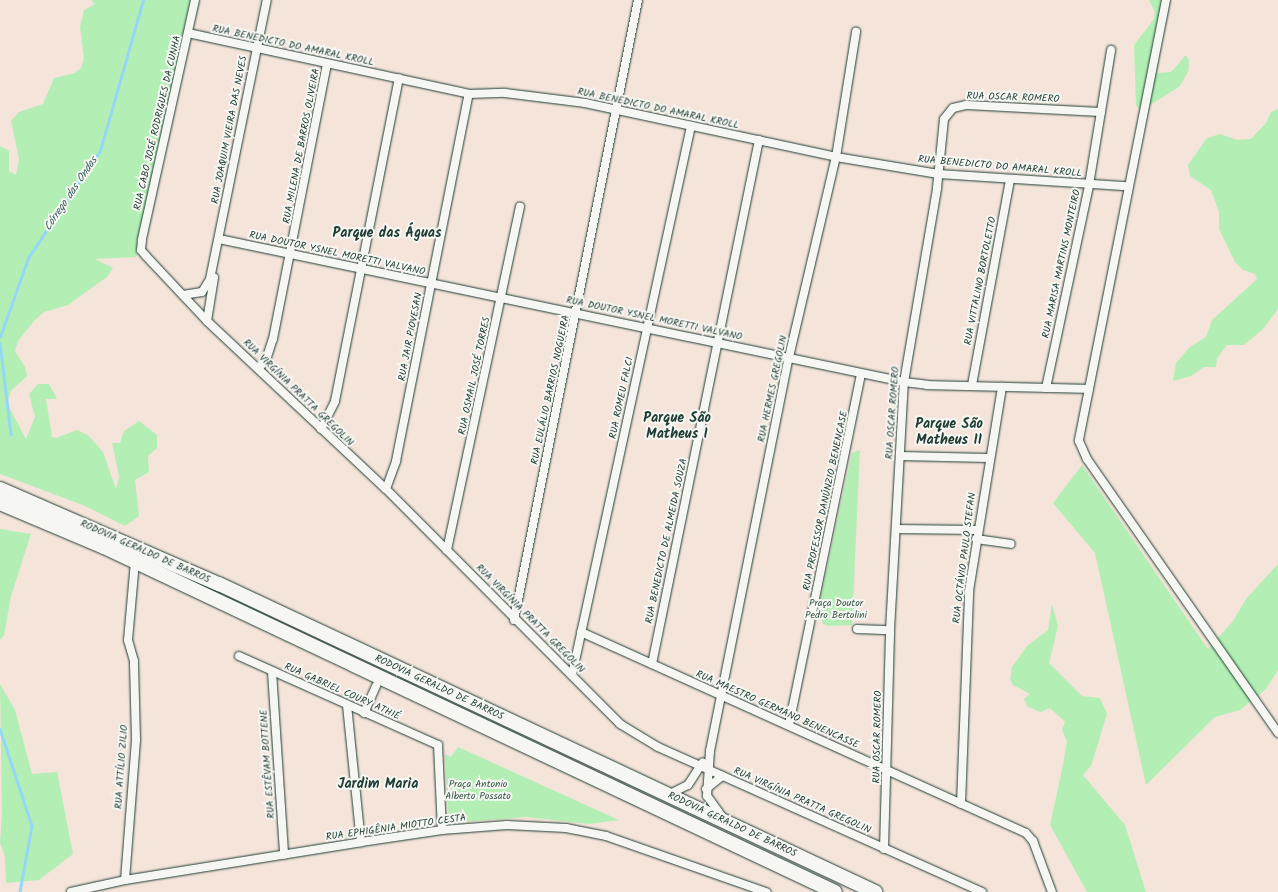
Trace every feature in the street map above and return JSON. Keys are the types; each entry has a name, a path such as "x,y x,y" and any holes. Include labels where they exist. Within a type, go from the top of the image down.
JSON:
{"highway":[{"name":"RODOVIA GERALDO DE BARROS","path":"0,488 220,584 738,829 876,892"},
{"name":"RODOVIA GERALDO DE BARROS","path":"0,503 134,562 835,892"},
{"path":"270,626 312,654 376,686 447,718 481,725"},
{"path":"802,876 821,892"}],"street":[{"name":"RUA CABO JOSÉ RODRIGUES DA CUNHA","path":"142,250 195,0"},
{"name":"RUA JOAQUIM VIEIRA DAS NEVES","path":"183,295 202,292 209,283 267,0"},
{"name":"RUA EULÁLIO BARRIOS NOGUEIRA","path":"514,620 618,111 638,0"},
{"path":"1166,0 1128,186 1079,441 1081,450 1278,733"},
{"name":"RUA HERMES GREGOLIN","path":"738,829 714,810 708,802 706,789 710,751 789,357 836,157 856,32"},
{"name":"RUA BENEDICTO DO AMARAL KROLL","path":"188,33 327,65 399,78 469,94 538,96 618,111 836,157 939,174 1088,185 1128,186"},
{"name":"RUA MARISA MARTINS MONTEIRO","path":"1046,388 1088,185 1111,50"},
{"name":"RUA MILENA DE BARROS OLIVEIRA","path":"259,368 269,353 292,255 327,65"},
{"path":"321,429 335,401 399,78"},
{"name":"RUA JAIR PIOVESAN","path":"386,489 396,461 469,94"},
{"name":"RUA OSCAR ROMERO","path":"884,849 888,771 890,630 904,382 939,174 944,119 958,106 982,105 1101,112"},
{"name":"RUA ROMEU FALCI","path":"572,675 691,126"},
{"name":"RUA BENEDICTO DE ALMEIDA SOUZA","path":"652,664 759,140"},
{"name":"RUA VITTALINO BORTOLETTO","path":"972,386 1010,180"},
{"name":"RUA OSMAIL JOSÉ TORRES","path":"447,550 502,298 520,206"},
{"name":"RUA DOUTOR YSNEL MORETTI VALVANO","path":"219,239 432,285 577,313 647,329 718,342 861,374 904,382 972,386 1089,389"},
{"name":"RUA VIRGÍNIA PRATTA GREGOLIN","path":"142,250 207,321 259,368 321,429 386,489 514,620 572,675 620,724 640,738 708,770 982,892"},
{"name":"RUA JOAQUIM VIEIRA DAS NEVES","path":"207,321 215,277 214,264"},
{"name":"RUA PROFESSOR DANÚNZIO BENENCASE","path":"789,725 861,374"},
{"name":"RUA OCTÁVIO PAULO STEFAN","path":"961,804 967,612 976,530 1002,387"},
{"path":"900,456 988,458"},
{"path":"896,529 976,530"},
{"path":"976,539 1011,544"},
{"name":"RUA ATTÍLIO ZILIO","path":"126,880 136,740 134,661 128,640 134,562"},
{"path":"857,629 890,630"},
{"name":"RUA MAESTRO GERMANO BENENCASSE","path":"581,632 720,696 789,725 1030,836 1052,892"},
{"name":"RUA GABRIEL COURY ATHIÉ","path":"239,656 438,745 442,830"},
{"name":"RUA ESTÊVAM BOTTENE","path":"272,672 284,855"},
{"path":"364,713 376,686"},
{"path":"347,705 361,842"},
{"name":"RUA HERMES GREGOLIN","path":"667,795 684,790 710,751"},
{"path":"706,789 722,776"},
{"name":"RUA EPHIGÊNIA MIOTTO CESTA","path":"71,892 126,880 361,842 442,830 507,825 586,831 756,890 766,892"}],"green space":[{"path":"91,0 190,0 136,257 95,259 113,268 107,277 68,305 44,312 34,321 18,341 15,351 25,367 27,376 11,391 7,403 26,439 35,417 29,394 38,384 49,384 57,399 46,399 52,437 56,438 77,430 88,435 103,452 116,489 119,477 112,443 120,443 124,431 139,421 157,435 157,448 148,456 149,472 135,480 139,516 125,526 85,506 0,474 0,146 9,151 9,171 16,175 19,159 11,121 19,112 43,104 54,78 75,73 81,68 84,59 80,27 84,10 95,4"},
{"path":"1149,0 1167,0 1157,73 1171,72 1186,55 1189,60 1188,72 1180,86 1141,111 1136,105 1134,45 1154,19 1155,12"},
{"path":"1278,109 1278,309 1263,329 1244,345 1227,345 1217,358 1216,367 1204,367 1191,376 1173,381 1176,363 1190,347 1206,337 1212,320 1257,279 1255,274 1243,270 1235,262 1219,229 1219,212 1211,190 1190,176 1188,165 1207,138 1220,134 1237,140 1251,139 1266,123 1271,112"},
{"name":"Praça Doutor Pedro Bertolini","path":"860,450 852,625 829,626 823,624 818,609 852,453"},
{"path":"1082,465 1208,649 1233,621 1246,599 1278,564 1278,670 1266,689 1240,710 1215,717 1146,785 1095,553 1053,503"},
{"path":"0,529 31,534 11,596 4,635 0,640"},
{"path":"1052,604 1058,626 1049,663 1082,696 1100,698 1107,714 1091,766 1083,775 1125,825 1146,892 1087,892 1050,825 1067,741 1062,730 1065,722 1050,708 1041,712 1028,707 1024,699 1030,694 1013,685 1010,679 1012,667 1027,646 1048,630"},
{"path":"0,684 15,710 32,774 57,772 73,854 39,880 6,883 5,857 0,843 2,815"},
{"name":"Praça Antonio Alberto Possato","path":"458,747 619,820 589,824 526,817 449,823 445,754 451,757"}],"waterway":[{"name":"Córrego das Ondas","path":"0,337 28,258 100,151 143,0"},
{"name":"Córrego das Ondas","path":"0,343 11,434"},
{"name":"Córrego das Ondas","path":"0,729 32,826 20,892"}],"district":[{"name":"Parque das Águas","path":"387,233"},
{"name":"Parque São Matheus I","path":"677,426"},
{"name":"Parque São Matheus II","path":"949,432"},
{"name":"Jardim Maria","path":"378,784"}]}
